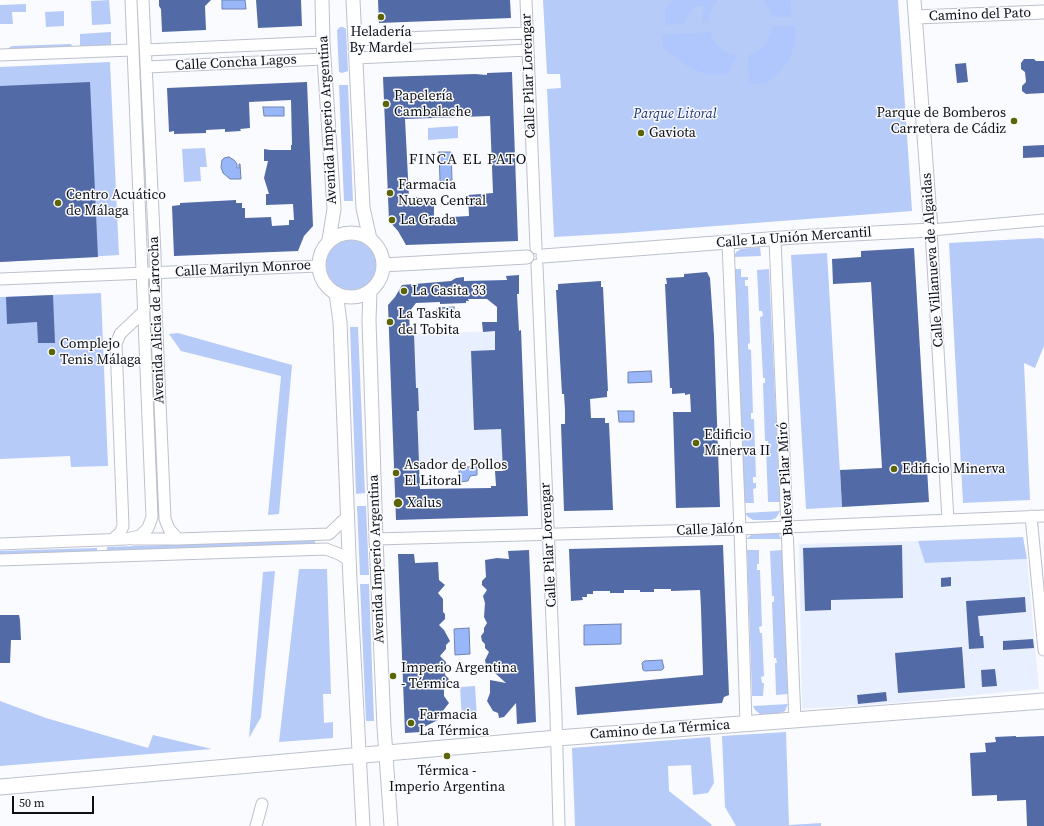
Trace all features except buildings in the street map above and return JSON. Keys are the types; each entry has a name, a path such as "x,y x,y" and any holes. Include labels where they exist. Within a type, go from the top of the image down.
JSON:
{"main road":[{"name":"Camino de La Térmica","path":"0,787 557,738 1044,701"}],"street":[{"name":"Avenida Alicia de Larrocha","path":"126,539 140,536 148,528 152,517 131,0"},
{"name":"Avenida Alicia de Larrocha","path":"143,0 166,519 170,529 178,539"},
{"name":"Avenida Imperio Argentina","path":"322,0 323,42 334,209 329,240"},
{"path":"353,0 363,208 370,239"},
{"name":"Calle Pilar Lorengar","path":"526,0 560,826"},
{"name":"Calle Villanueva de Algaidas","path":"914,0 931,230 948,520"},
{"name":"Camino del Pato","path":"916,17 1044,12"},
{"path":"355,40 527,33"},
{"name":"Calle Concha Lagos","path":"146,50 323,42"},
{"path":"0,55 133,50"},
{"path":"356,58 528,50"},
{"name":"Calle Concha Lagos","path":"147,67 324,59"},
{"name":"Calle La Unión Mercantil","path":"383,265 536,257 728,242 931,230 1044,220"},
{"path":"342,233 357,233 370,239 380,250 383,265 382,275 379,280 370,291 359,296 347,297 336,293 327,286 321,277 318,266 323,248 329,240 342,233"},
{"name":"Bulevar Pilar Miró","path":"775,239 795,720"},
{"path":"728,242 740,529 746,724"},
{"name":"Calle Marilyn Monroe","path":"0,279 318,266"},
{"name":"Avenida Imperio Argentina","path":"370,291 369,320 376,539 391,826"},
{"name":"Avenida Imperio Argentina","path":"336,293 340,322 349,560 363,826"},
{"name":"Avenida Alicia de Larrocha","path":"112,540 120,533 123,526 116,344 120,334 144,311"},
{"name":"Avenida Alicia de Larrocha","path":"0,544 329,534 348,516"},
{"path":"1031,516 1044,650"},
{"name":"Calle Jalón","path":"376,539 740,529 1044,516"},
{"path":"0,560 326,549 349,560"},
{"path":"256,826 262,804"}],"shaded area":[{"path":"222,0 245,0 246,9 222,9"},
{"path":"673,0 718,0 710,13 709,21 702,22 704,7 697,6 689,13 684,24 666,25 665,9"},
{"path":"763,0 790,0 792,17 772,17 770,10"},
{"path":"795,26 795,43 789,60 777,75 766,83 749,84 748,56 761,49 767,43 772,27"},
{"path":"710,32 714,41 721,49 729,54 737,56 727,75 708,75 688,67 663,47 662,35"},
{"path":"263,107 284,107 284,116 264,116"},
{"path":"439,152 451,152 452,180 440,181"},
{"path":"229,157 237,164 237,168 239,168 240,164 241,179 230,179 223,173 221,167 222,160"},
{"path":"454,307 454,318 437,319 437,308"},
{"path":"521,330 526,462 394,466 389,335"},
{"path":"651,371 652,382 628,383 628,372"},
{"path":"618,411 634,411 634,422 619,422"},
{"path":"459,467 477,467 477,475 470,476 468,481 459,482"},
{"path":"918,541 925,563 1027,559 1039,689 894,703 802,709 799,544"},
{"path":"621,624 621,644 584,645 584,625"},
{"path":"469,628 470,654 455,655 454,629"},
{"path":"662,660 664,668 662,670 643,670 642,663 644,661"}],"green space":[{"path":"109,0 111,24 92,25 91,1"},
{"name":"Parque Litoral","path":"543,0 898,0 912,211 554,237 547,89 561,88 560,74 547,74"},
{"path":"26,4 26,12 12,12 13,24 0,24 0,5"},
{"path":"64,11 64,26 46,27 45,12"},
{"path":"340,27 346,29 348,71 342,73 339,72 337,30"},
{"path":"111,32 111,48 80,49 80,34"},
{"path":"71,44 73,48 8,50 12,46"},
{"name":"Centro Acuático de Málaga","path":"110,62 119,255 0,262 0,67"},
{"path":"339,85 348,85 353,201 344,201"},
{"path":"458,126 458,138 428,140 428,128"},
{"path":"205,148 207,167 200,167 201,181 184,182 182,149"},
{"path":"1044,239 1044,346 1035,368 1024,363 1030,500 963,503 949,243"},
{"path":"346,240 356,240 369,247 376,260 376,270 369,283 356,290 346,290 337,286 330,279 326,270 326,260 330,251 337,244"},
{"path":"760,247 761,256 734,257 736,252 741,249"},
{"path":"827,253 842,507 806,509 791,255"},
{"path":"734,269 741,269 741,277 748,277 748,280 745,280 745,286 748,286 750,343 748,344 748,349 751,350 753,413 751,413 751,419 754,419 756,477 753,477 753,483 756,483 756,488 753,489 754,503 744,503"},
{"path":"769,269 780,502 768,502 766,448 768,447 768,441 765,441 763,383 765,383 765,378 763,378 760,317 763,316 762,311 759,311 757,270"},
{"name":"Complejo Tenis Málaga","path":"101,293 108,466 71,467 70,456 0,459 0,297"},
{"path":"150,308 160,505 157,506"},
{"path":"350,327 358,327 365,493 356,494"},
{"path":"178,333 292,365 279,514 268,515 281,376 181,351 169,334"},
{"path":"357,506 366,506 369,575 360,575"},
{"path":"780,511 776,518 771,520 753,520 745,513"},
{"path":"774,532 779,534 781,539 746,539 754,533"},
{"path":"1023,537 1027,559 925,563 918,541"},
{"path":"315,540 315,544 107,551 107,547"},
{"path":"97,548 97,551 0,554 0,551"},
{"path":"747,550 759,550 759,564 757,564 757,570 760,570 762,626 759,627 760,633 762,633 764,676 761,677 762,683 764,683 763,696 752,696"},
{"path":"782,550 788,694 776,695 775,663 777,663 776,658 774,658 772,602 774,602 774,596 772,596 770,551"},
{"path":"299,569 327,569 331,694 323,694 324,723 333,722 333,738 279,742"},
{"path":"275,571 261,717 249,738 263,572"},
{"path":"360,584 369,584 374,721 366,721"},
{"path":"475,686 477,718 462,719 460,687"},
{"path":"0,701 46,718 148,748 153,735 212,749 0,766"},
{"path":"788,704 785,711 781,713 761,715 753,706"},
{"path":"786,732 789,825 821,823 821,826 736,826 725,807 722,736"},
{"path":"710,737 714,783 708,793 693,795 691,765 668,766 669,791 712,825 711,826 575,826 572,748"}],"place":[{"name":"Heladería By Mardel","path":"381,17"},
{"name":"Papelería Cambalache","path":"386,104"},
{"name":"Parque de Bomberos Carretera de Cádiz","path":"1014,121"},
{"name":"Gaviota","path":"641,133"},
{"name":"Farmacia Nueva Central","path":"390,193"},
{"name":"Centro Acuático de Málaga","path":"58,203"},
{"name":"La Grada","path":"392,220"},
{"name":"La Casita 33","path":"404,291"},
{"name":"La Taskita del Tobita","path":"390,322"},
{"name":"Complejo Tenis Málaga","path":"52,352"},
{"name":"Edificio Minerva II","path":"696,443"},
{"name":"Edificio Minerva","path":"894,469"},
{"name":"Asador de Pollos El Litoral","path":"396,473"},
{"name":"Xalus","path":"398,503"},
{"name":"Imperio Argentina - Térmica","path":"393,676"},
{"name":"Farmacia La Térmica","path":"411,723"},
{"name":"Térmica - Imperio Argentina","path":"447,756"}],"district":[{"name":"FINCA EL PATO","path":"468,160"}]}
